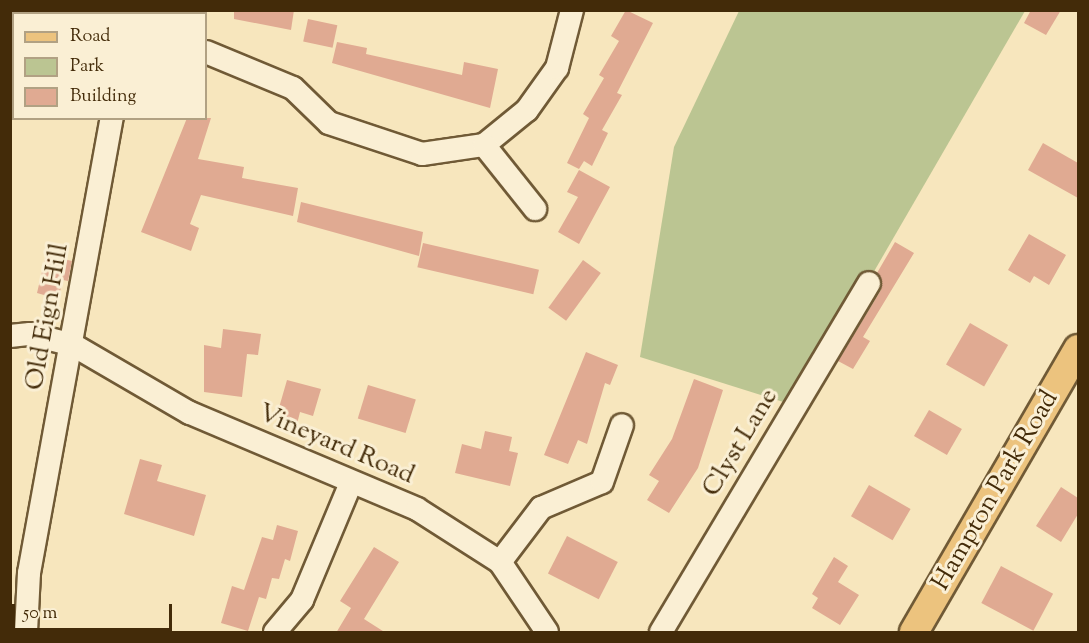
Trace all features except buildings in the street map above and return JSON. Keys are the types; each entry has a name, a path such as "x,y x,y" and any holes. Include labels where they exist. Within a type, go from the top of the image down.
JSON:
{"main road":[{"name":"Hampton Park Road","path":"914,633 1078,349"}],"street":[{"path":"207,52 293,88 328,123 366,139 422,154 484,145 527,110 557,68 572,10"},
{"name":"Old Eign Hill","path":"26,633 29,573 73,345 112,120"},
{"path":"484,145 535,209"},
{"name":"Clyst Lane","path":"661,633 869,283"},
{"name":"Vineyard Road","path":"10,336 30,334 73,345 190,413 417,509 500,562 547,633"},
{"path":"500,562 541,508 602,482 622,425"},
{"path":"275,633 302,600 351,483"}],"green space":[{"path":"739,11 1025,11 796,406 640,357 674,147"}]}
